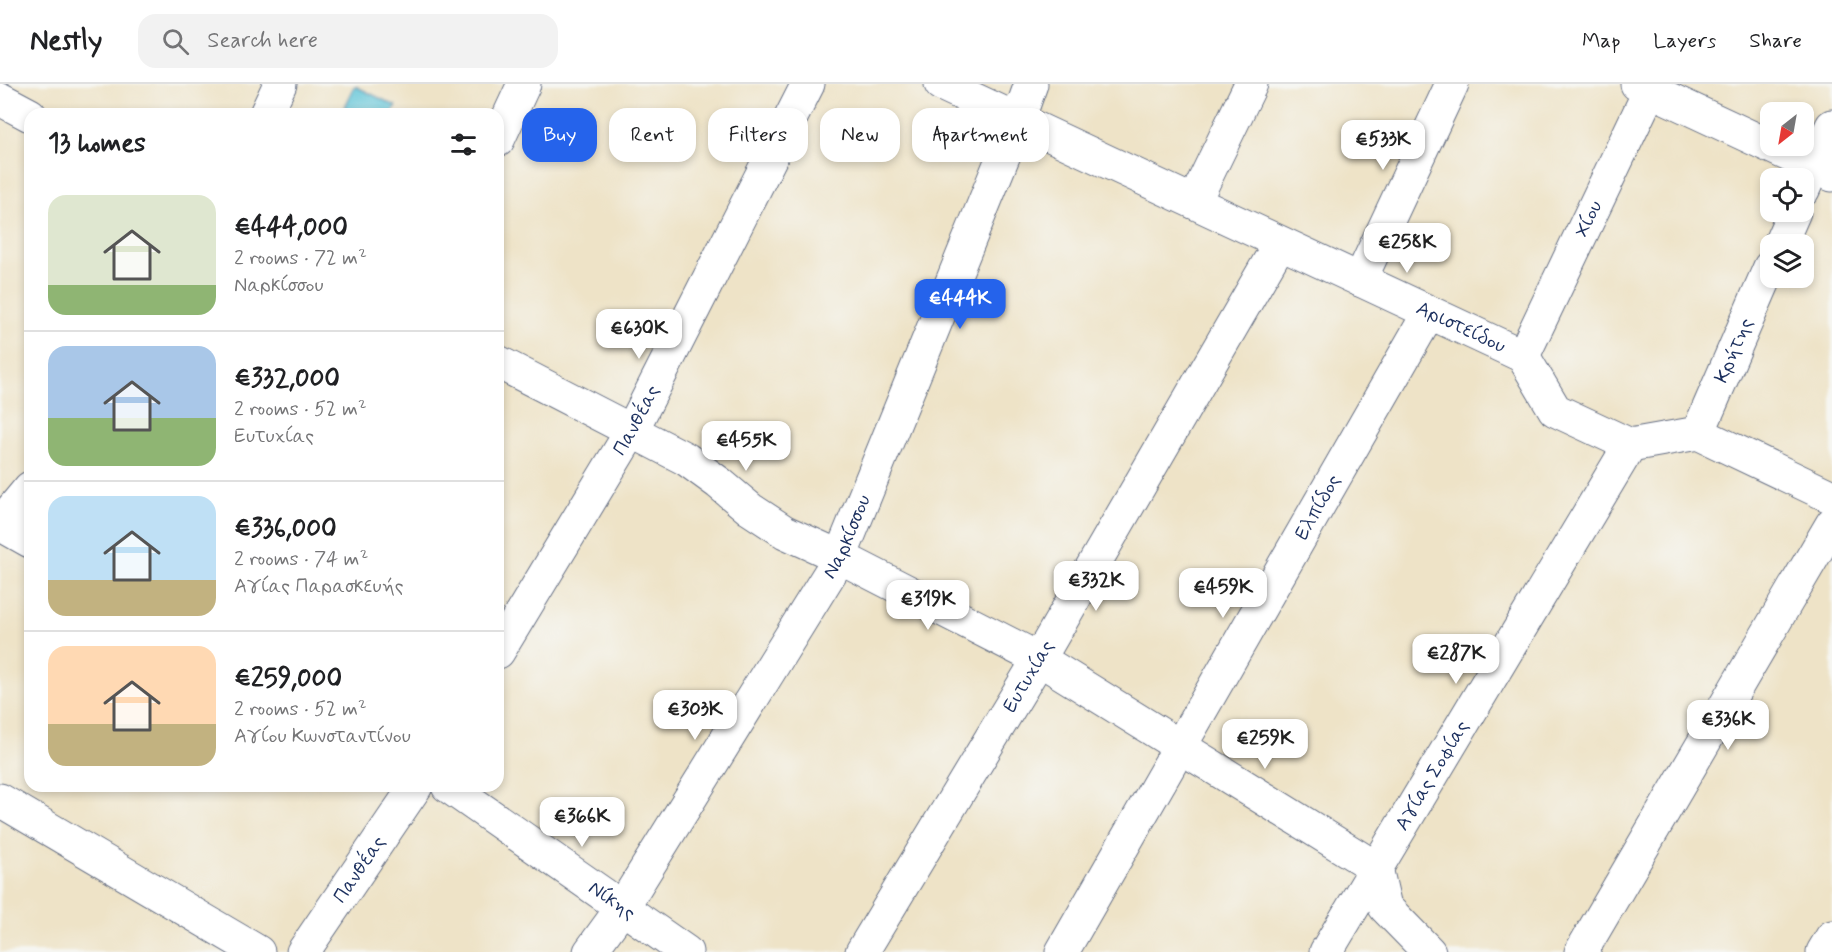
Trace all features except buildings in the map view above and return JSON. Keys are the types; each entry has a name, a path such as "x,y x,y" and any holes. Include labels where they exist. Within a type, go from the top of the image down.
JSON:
{"street":[{"path":"269,108 280,84"},
{"path":"504,127 524,84"},
{"name":"Πανθέας","path":"504,642 631,432 808,84"},
{"name":"Αριστείδου","path":"941,84 992,108"},
{"name":"Ναρκίσσου","path":"1022,108 1031,84"},
{"path":"1194,202 1251,84"},
{"path":"1360,280 1452,84"},
{"path":"1647,86 1816,177 1832,126"},
{"name":"Χίου","path":"1523,356 1647,86"},
{"path":"0,99 24,112"},
{"name":"Αριστείδου","path":"1049,134 1523,356 1555,410 1629,445"},
{"name":"Ναρκίσσου","path":"590,952 622,908 840,557 1001,162"},
{"name":"Ευτυχίας","path":"862,952 1039,659 1280,243"},
{"name":"Κρήτης","path":"1698,433 1761,288"},
{"name":"Ελπίδος","path":"1062,952 1429,312"},
{"path":"504,365 686,459 750,509 786,532 840,557 1039,659 1376,868 1385,907 1429,952"},
{"path":"1629,445 1698,433 1832,497"},
{"name":"Αγίας Σοφίας","path":"1326,952 1629,445"},
{"path":"24,495 0,524 24,538"},
{"path":"1581,952 1832,524"},
{"name":"Πανθέας","path":"303,952 412,792"},
{"name":"Νίκης","path":"457,792 686,952"},
{"path":"0,800 258,952"},
{"path":"1823,952 1832,937"}],"water":[{"path":"355,86 396,106 395,108 344,108"}]}
